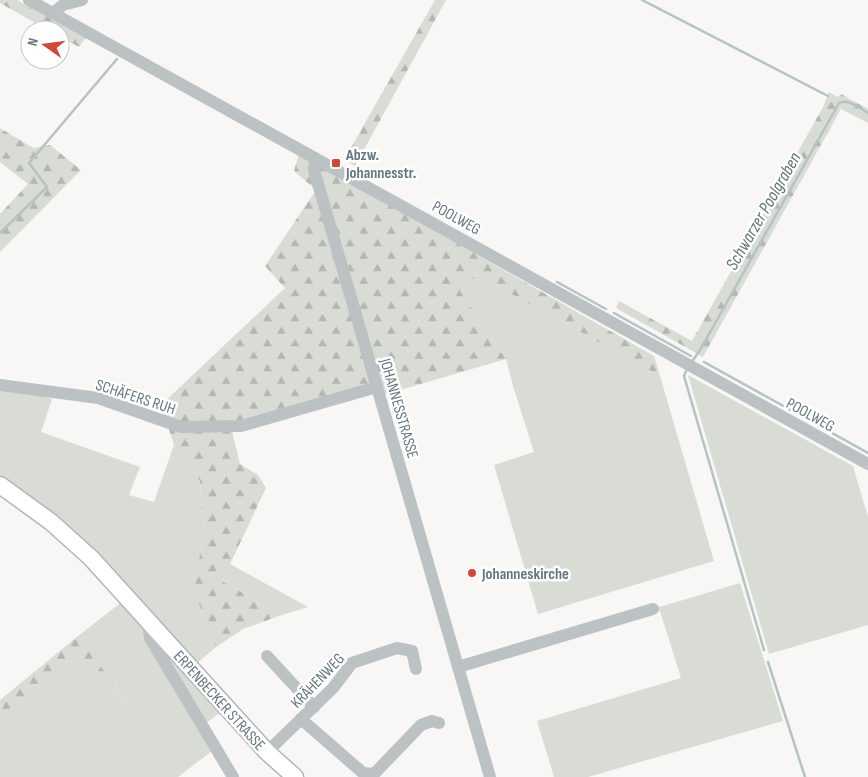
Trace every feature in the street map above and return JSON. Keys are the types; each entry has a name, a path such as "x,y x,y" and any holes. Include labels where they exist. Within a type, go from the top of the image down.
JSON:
{"main road":[{"name":"ERPENBECKER STRASSE","path":"0,484 51,522 91,558 267,752 295,777"}],"street":[{"name":"POOLWEG","path":"29,0 868,464"},
{"path":"53,13 63,5 82,0"},
{"name":"JOHANNESSTRASSE","path":"315,158 314,170 490,777"},
{"name":"SCHÄFERS RUH","path":"0,386 98,398 181,427 241,426 377,387"},
{"path":"458,667 653,609"},
{"name":"ERPENBECKER STRASSE","path":"148,621 150,638 233,777"},
{"name":"KRÄHENWEG","path":"267,752 333,688 352,663 397,648 412,651 416,669"},
{"path":"267,656 314,707"},
{"path":"301,719 363,773 374,774 421,725 432,721 439,723"}],"green space":[{"path":"0,0 17,0 53,20 30,20 0,3"},
{"path":"435,0 446,0 355,166 344,160"},
{"path":"70,29 86,38 79,47 70,42"},
{"path":"829,92 838,97 841,94 868,109 868,123 841,109 703,357 616,308 619,301 692,341 823,107"},
{"path":"0,128 33,148 50,145 81,170 0,252 0,214 28,184 0,162"},
{"path":"299,153 654,356 660,376 477,275 460,291 506,359 383,395 367,385 230,423 240,464 258,475 266,488 222,581 279,616 243,629 216,647 194,591 203,533 200,481 174,445 161,405 285,288 265,266 316,190 294,171"},
{"path":"477,275 660,376 714,561 538,614 494,465 534,452 506,359 460,291"},
{"path":"688,375 853,466 868,517 868,625 769,654"},
{"path":"0,391 30,392 52,399 41,432 140,467 129,495 154,502 174,445 200,481 203,533 194,591 216,647 196,664 0,478"},
{"path":"230,564 308,607 279,616 222,581"},
{"path":"740,583 783,721 588,777 554,777 537,721 681,678 660,611 654,612 653,609"},
{"path":"123,601 141,622 212,751 178,777 0,777 0,720 70,660 102,679 135,713 78,636"},
{"path":"78,636 139,718 102,679 70,660 0,720 0,700"},
{"path":"154,638 222,711 205,724"}],"waterway":[{"path":"642,0 828,96"},
{"path":"0,233 47,187 29,163 117,59"},
{"name":"Schwarzer Poolgraben","path":"693,360 839,103 850,103 868,113"},
{"path":"557,282 606,309"},
{"path":"614,313 691,356"},
{"path":"704,362 868,453"},
{"name":"Schwarzer Poolgraben","path":"687,369 684,376 764,650"},
{"name":"Schwarzer Poolgraben","path":"768,662 805,777"}],"place":[{"name":"Abzw. Johannesstr.","path":"336,163"},
{"name":"Johanneskirche","path":"472,573"}]}
